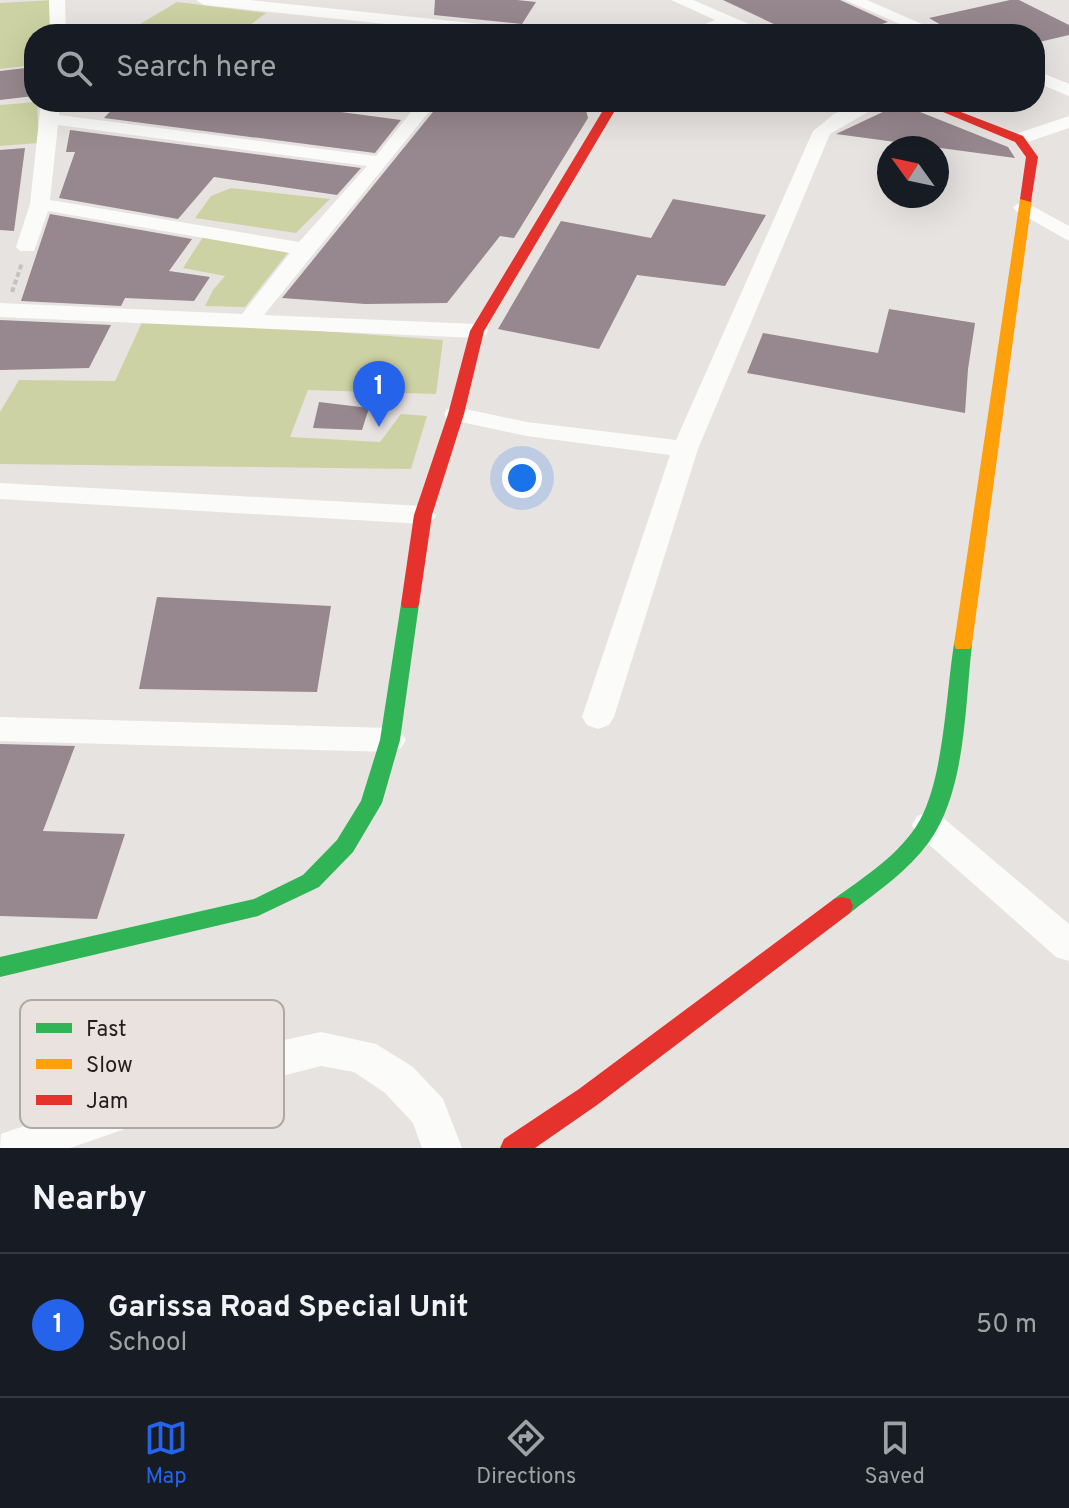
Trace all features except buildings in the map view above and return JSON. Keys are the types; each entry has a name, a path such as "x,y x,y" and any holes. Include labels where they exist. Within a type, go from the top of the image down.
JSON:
{"street":[{"path":"57,0 58,24"},
{"path":"204,0 418,24"},
{"path":"679,0 737,24"},
{"path":"853,0 912,24"},
{"path":"720,24 729,21"},
{"path":"1045,80 1069,91"},
{"path":"27,247 40,204 42,159 50,112"},
{"path":"63,112 381,162"},
{"path":"248,321 304,249 381,162 420,112"},
{"path":"0,967 258,907 311,881 345,846 371,803 390,740 423,515 456,414 477,331 608,112"},
{"path":"598,717 685,449 822,131 854,112"},
{"path":"513,1148 588,1097 898,863 929,825 943,784 1032,157 1019,139 950,112"},
{"path":"1019,139 1069,122"},
{"path":"40,204 304,249"},
{"path":"1023,207 1069,235"},
{"path":"3,310 477,331"},
{"path":"456,414 527,429 685,449"},
{"path":"0,491 423,515"},
{"path":"0,729 390,740"},
{"path":"929,825 1069,946"},
{"path":"284,1058 321,1049 362,1056 399,1080 429,1112 442,1148"},
{"path":"15,1148 74,1128"}],"path":[{"path":"3,310 27,247"}],"green space":[{"path":"54,0 50,24 24,24 24,66 0,69 0,3"},
{"path":"177,2 266,13 251,24 140,24"},
{"path":"24,103 24,112 37,112 39,143 0,146 0,105"},
{"path":"231,188 330,199 296,233 195,218 211,196"},
{"path":"203,237 294,245 245,307 205,306 225,276 183,268"},
{"path":"144,318 443,340 436,394 308,390 290,437 380,442 401,414 427,416 411,469 0,464 0,412 19,380 115,381"}],"traffic: fast":[{"path":"0,967 258,907 311,881 345,846 371,803 390,740 410,604"},
{"path":"842,906 889,870 910,849 936,810 947,764 963,644"}],"traffic: slow":[{"path":"963,644 1026,199"}],"traffic: jam":[{"path":"410,604 423,515 456,414 477,331 608,112"},
{"path":"950,112 1019,139 1032,157 1026,199"},
{"path":"513,1148 588,1097 842,906"}],"place":[{"name":"Garissa Road Special Unit","path":"379,427"}]}
